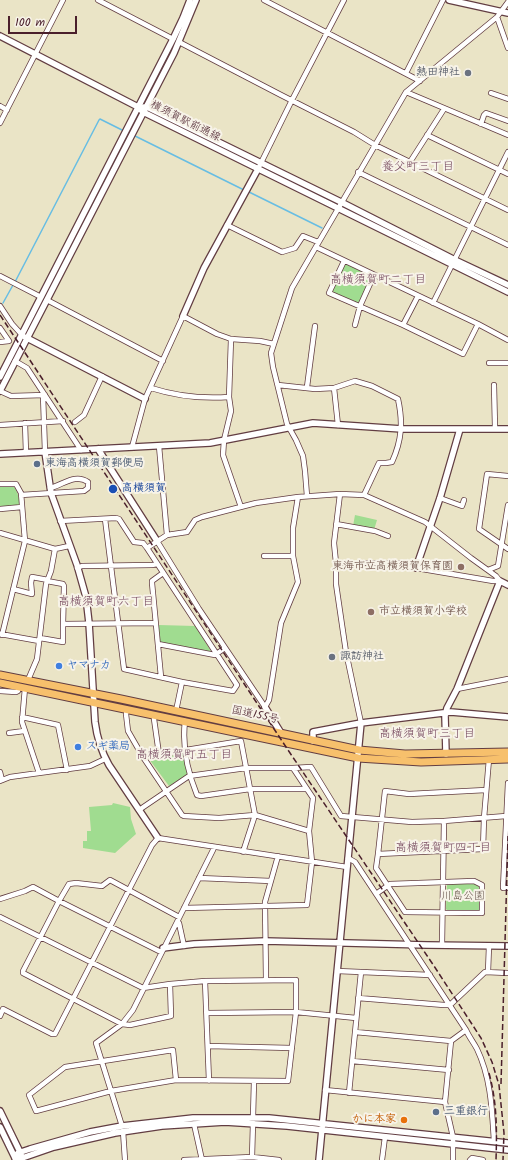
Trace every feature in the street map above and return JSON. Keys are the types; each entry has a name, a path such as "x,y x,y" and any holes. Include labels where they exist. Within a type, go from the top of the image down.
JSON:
{"highway":[{"name":"国道155号","path":"0,675 281,733 358,754 508,752"},
{"name":"国道155号","path":"0,683 312,749 421,762 508,758"}],"street":[{"path":"0,123 63,0"},
{"path":"98,0 354,132 375,146 508,210"},
{"path":"44,395 11,396 0,391 143,112 147,107 176,40 190,0"},
{"path":"1,375 138,107 176,40 196,0"},
{"path":"264,0 420,81"},
{"path":"132,447 146,399 204,268 258,169 344,0"},
{"path":"406,73 443,0"},
{"path":"450,0 508,13"},
{"path":"271,353 292,288 358,172 375,146 406,92 497,17 508,2"},
{"path":"497,17 508,48"},
{"path":"0,36 138,107"},
{"path":"406,92 508,135"},
{"path":"490,93 508,99"},
{"path":"0,106 7,110"},
{"name":"横須賀駅前通線","path":"138,107 147,107 341,202 508,292"},
{"name":"横須賀駅前通線","path":"138,107 143,112 338,208 454,262 508,285"},
{"path":"410,162 444,109"},
{"path":"481,124 486,113 508,121"},
{"path":"427,135 508,174"},
{"path":"433,303 508,152"},
{"path":"358,172 508,246"},
{"path":"227,225 282,252 295,248 303,236 344,261 478,324 508,340"},
{"path":"344,261 328,293 403,325 463,354 478,324"},
{"path":"355,325 360,306 374,275"},
{"path":"0,276 41,297"},
{"path":"403,325 418,296"},
{"path":"47,300 163,361"},
{"path":"1,309 22,335 146,399"},
{"path":"183,316 217,334 231,339 274,344"},
{"path":"307,387 315,326"},
{"path":"0,328 9,341 0,342"},
{"path":"231,339 229,397 231,410 224,440 223,455 241,507"},
{"path":"267,343 271,353 287,424 303,456 307,496"},
{"path":"15,361 27,368 81,450"},
{"path":"489,363 508,363"},
{"path":"75,422 84,415 102,376"},
{"path":"278,385 334,388 355,381 363,382 398,399 402,429 392,462 386,464 379,463 364,495"},
{"path":"494,385 495,428"},
{"path":"151,388 164,392 189,396 229,397"},
{"path":"334,388 338,425"},
{"path":"44,395 45,452 50,490 86,596 93,694 98,739 105,759 158,838 347,867"},
{"path":"0,425 63,422"},
{"path":"24,423 26,453"},
{"path":"0,454 210,443 313,423 402,429 508,429"},
{"path":"416,568 440,498 460,429"},
{"path":"159,446 167,535"},
{"path":"98,448 200,610 281,733"},
{"path":"508,476 487,474 479,529 508,549"},
{"path":"21,495 50,490 84,491 88,488 88,482 82,478 71,479 50,490"},
{"path":"0,484 16,484 21,495 25,541 1,635 63,642 63,584 32,577 32,594 13,589"},
{"path":"319,1160 361,723 340,614 336,584 334,543 340,494"},
{"path":"147,548 167,535 187,532 196,520 202,517 256,503 307,496 340,494 364,495 400,510 430,525 496,576 500,581 508,585"},
{"path":"265,707 269,700 281,623 298,582 293,556 293,528 298,497"},
{"path":"440,498 462,506 464,500"},
{"path":"488,570 498,566 508,505"},
{"path":"0,509 22,507"},
{"path":"60,521 116,518 119,519 134,542 143,543 147,548 237,685 233,691 182,682 124,669 105,519"},
{"path":"336,524 375,530 388,536"},
{"path":"0,533 55,549 69,546"},
{"path":"28,680 37,660 46,584 55,549"},
{"path":"264,556 293,556"},
{"path":"336,563 400,563 416,568 500,581"},
{"path":"77,568 82,566 157,564"},
{"path":"161,677 152,581 163,573"},
{"path":"446,754 446,708 457,689 500,581"},
{"path":"63,624 156,623"},
{"path":"158,644 215,655 225,648"},
{"path":"457,689 508,679"},
{"path":"176,711 182,682"},
{"path":"0,691 18,692 22,688"},
{"path":"22,688 22,722 39,774"},
{"path":"127,709 126,714 128,731 182,815 219,818 255,815 309,831"},
{"path":"312,741 313,732 361,723 446,712 508,718"},
{"path":"22,716 58,725 67,770"},
{"path":"154,719 159,754"},
{"path":"185,721 186,750 190,776 197,795 201,796 250,789 306,789"},
{"path":"9,732 24,731"},
{"path":"143,756 241,741 255,815 243,852"},
{"path":"0,772 1,780 10,777 67,770 92,765 105,759"},
{"path":"378,854 483,849 489,759"},
{"path":"139,810 190,776 246,768 311,767 341,816 412,822 506,816"},
{"path":"184,908 307,905 312,862 309,831 313,798 293,768"},
{"path":"508,783 503,888 508,888"},
{"path":"376,894 388,886 390,884 474,881 482,884 482,913 405,912 388,886 376,868 385,791 409,794 486,790"},
{"path":"442,945 444,821"},
{"path":"0,1016 3,1009 52,1034 55,1034 152,844 158,838"},
{"path":"126,1160 122,1129 96,1043 122,1024 132,1010 214,847"},
{"path":"266,980 265,907 278,856"},
{"path":"348,858 355,862 450,1005 477,1049 485,1072 490,1094 494,1141"},
{"path":"199,878 271,881"},
{"path":"170,984 171,1016 130,1025 122,1024 23,973 69,884 76,883 102,886 110,880 179,917"},
{"path":"0,899 32,888 110,927 162,950 184,946 265,941 508,946"},
{"path":"0,917 143,988 205,981 296,980 296,1012 288,1081 176,1080 111,1091 36,1110 29,1095 65,1067 173,1050 176,1080"},
{"path":"179,923 184,946"},
{"path":"488,946 488,972"},
{"path":"337,971 430,976"},
{"path":"349,1093 361,972"},
{"path":"358,998 450,1005 485,972 508,973"},
{"path":"205,981 209,1081"},
{"path":"207,1013 296,1012 356,1018"},
{"path":"355,1032 451,1041 466,1030"},
{"path":"451,1041 445,1102 454,1144 453,1160"},
{"path":"208,1046 292,1048"},
{"path":"352,1060 448,1070"},
{"path":"252,1157 254,1081"},
{"path":"325,1090 445,1102"},
{"path":"0,1111 22,1157"},
{"path":"0,1127 15,1159 83,1134 193,1118 322,1123 508,1143"},
{"path":"122,1129 253,1120 322,1130 508,1150"},
{"path":"194,1124 202,1160"},
{"path":"382,1160 385,1137"},
{"path":"184,1160 252,1157 279,1160"},
{"path":"470,1160 472,1158 483,1160"}],"green space":[{"path":"347,263 371,275 372,277 359,302 357,303 332,293 345,264"},
{"path":"0,486 13,486 19,497 20,505 0,507"},
{"path":"355,515 377,520 374,530 353,526"},
{"path":"159,625 195,626 211,651 209,652 161,643"},
{"path":"183,754 188,773 169,786 149,759"},
{"path":"113,803 130,807 131,819 136,834 115,853 83,848 83,841 87,841 87,831 91,831 89,807 112,805"},
{"name":"川島公園","path":"473,883 480,887 480,909 478,911 446,909 447,884"}],"waterway":[{"path":"15,282 99,120 100,119 124,131"},
{"path":"127,132 244,190"},
{"path":"247,191 322,228"},
{"path":"3,303 13,285"}],"railway":[{"path":"0,315 481,1038 492,1062 499,1085 504,1133 503,1160"},
{"path":"501,1084 508,836"},
{"path":"489,1073 494,1095 496,1116 496,1160"}],"place":[{"name":"熱田神社","path":"468,73"},
{"name":"東海高横須賀郵便局","path":"37,464"},
{"name":"高横須賀","path":"113,489"},
{"name":"東海市立高横須賀保育園","path":"461,567"},
{"name":"市立横須賀小学校","path":"371,612"},
{"name":"諏訪神社","path":"332,657"},
{"name":"ヤマナカ","path":"59,666"},
{"name":"スギ薬局","path":"78,747"},
{"name":"三重銀行","path":"436,1112"},
{"name":"かに本家","path":"404,1120"}],"district":[{"name":"養父町三丁目","path":"418,168"},
{"name":"高横須賀町二丁目","path":"378,281"},
{"name":"高横須賀町六丁目","path":"106,603"},
{"name":"高横須賀町三丁目","path":"427,735"},
{"name":"高横須賀町五丁目","path":"184,756"},
{"name":"高横須賀町四丁目","path":"443,849"}]}
